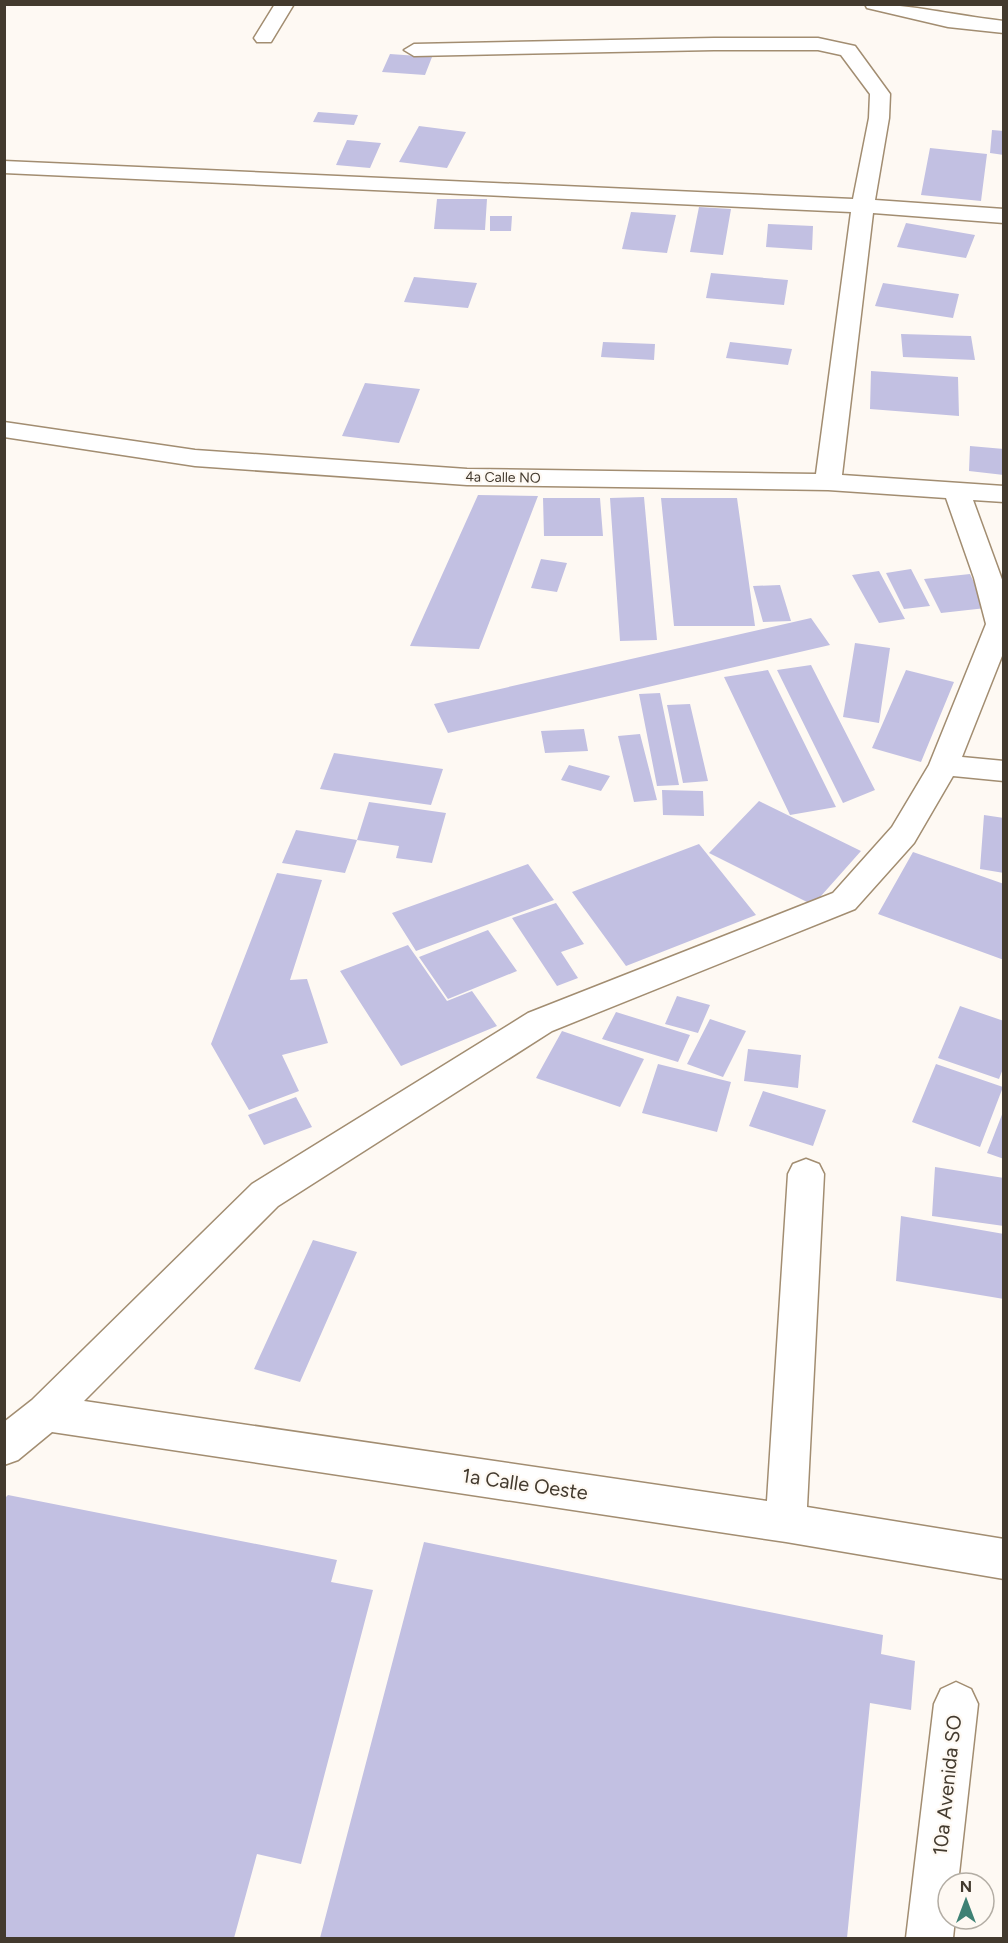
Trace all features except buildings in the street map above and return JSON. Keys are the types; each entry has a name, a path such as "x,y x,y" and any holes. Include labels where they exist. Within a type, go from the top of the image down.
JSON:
{"street":[{"path":"264,38 285,4"},
{"path":"874,4 948,21 1004,27"},
{"path":"414,50 714,44 818,44 848,50 880,94 879,118 863,206 828,482"},
{"path":"4,167 863,206 1004,216"},
{"name":"4a Calle NO","path":"4,429 195,458 443,475 828,482 1004,494"},
{"path":"4,1447 46,1413 265,1195 540,1022 844,901 903,835 944,765 1000,624 988,578 957,491"},
{"path":"944,765 1004,771"},
{"path":"786,1522 806,1174"},
{"name":"1a Calle Oeste","path":"46,1413 786,1522 1004,1559"},
{"name":"10a Avenida SO","path":"929,1938 956,1704"}]}
